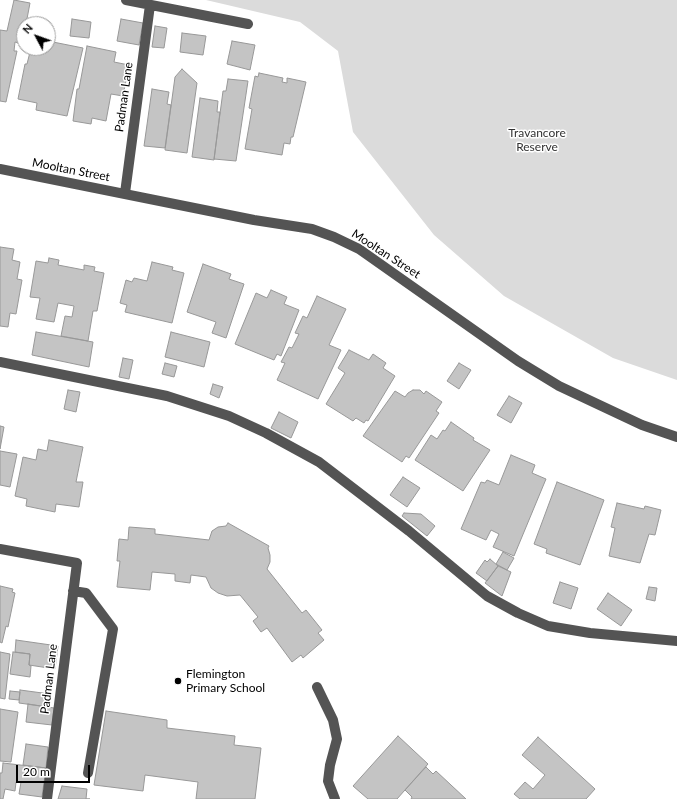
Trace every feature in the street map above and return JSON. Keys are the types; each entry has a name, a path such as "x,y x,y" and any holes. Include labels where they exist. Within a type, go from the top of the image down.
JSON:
{"street":[{"path":"126,0 248,24"},
{"name":"Padman Lane","path":"125,194 150,5"},
{"name":"Mooltan Street","path":"0,169 254,220 312,229 334,237 359,249 518,361 559,386 642,425 677,437"},
{"path":"0,362 167,396 229,416 266,433 319,462 409,531 487,596 518,613 548,626 583,632 677,641"},
{"name":"Padman Lane","path":"0,549 77,563 47,799"},
{"path":"73,591 86,593 113,629 88,773"},
{"path":"317,687 333,720 337,739 328,781 335,799"}],"green space":[{"name":"Travancore Reserve","path":"206,0 677,0 677,380 613,358 504,296 434,235 353,132 338,51 300,22"}],"building":[{"path":"14,0 30,3 28,16 16,16 16,42 14,51 16,51 16,56 6,102 0,101 0,30 7,31"},
{"path":"72,19 91,22 89,38 70,36"},
{"path":"121,19 143,23 139,45 117,41"},
{"path":"155,26 167,28 164,48 152,47"},
{"path":"182,33 206,36 203,55 180,52"},
{"path":"232,41 255,45 250,70 227,64"},
{"path":"56,43 83,48 67,116 36,110 37,103 18,99 25,64 27,64 29,56 56,56"},
{"path":"87,46 116,52 114,62 129,65 123,96 111,94 106,121 92,118 91,124 73,121 77,89 79,89"},
{"path":"182,69 197,83 187,153 165,150 175,77"},
{"path":"259,73 283,78 282,82 287,83 287,78 306,82 293,137 291,137 290,144 284,143 282,155 245,149 252,109 249,108 255,76 258,77"},
{"path":"228,79 248,81 236,161 214,159 223,91 226,91"},
{"path":"152,89 169,92 167,104 171,105 165,148 144,146"},
{"path":"200,98 218,101 217,112 220,112 214,160 192,157"},
{"path":"0,247 14,249 12,260 20,262 17,279 22,280 16,314 10,313 8,327 0,326"},
{"path":"49,258 59,260 58,265 84,270 84,265 95,267 94,271 104,273 97,311 93,311 88,341 61,336 65,316 72,317 74,306 58,303 54,322 36,319 40,298 30,297 36,261 48,263"},
{"path":"152,262 173,267 172,270 184,273 172,323 125,312 127,305 120,303 126,280 132,282 134,278 147,281"},
{"path":"203,264 231,274 229,279 244,284 226,338 212,333 216,322 187,312"},
{"path":"271,290 287,297 284,304 299,310 281,356 277,354 274,360 235,344 256,293 267,298"},
{"path":"317,296 346,309 329,345 341,350 318,399 277,380 285,363 281,362 289,347 292,348 299,334 295,333 303,316 307,318"},
{"path":"36,332 93,342 89,367 32,355"},
{"path":"171,332 210,342 204,367 165,357"},
{"path":"349,350 369,360 373,354 386,363 383,368 395,376 368,421 366,420 364,423 356,418 353,421 326,404 345,373 338,368"},
{"path":"123,358 133,360 129,379 119,377"},
{"path":"165,363 177,366 174,377 162,374"},
{"path":"459,363 471,370 459,389 447,381"},
{"path":"213,384 223,387 219,398 210,394"},
{"path":"68,390 80,392 76,412 64,409"},
{"path":"413,390 420,390 424,394 426,391 442,402 436,411 439,413 409,458 406,456 402,462 363,436 395,391 405,397"},
{"path":"509,396 522,403 511,423 497,415"},
{"path":"279,412 298,422 291,438 271,428"},
{"path":"451,422 474,438 473,440 490,450 463,491 415,460 431,435 437,439"},
{"path":"0,426 4,427 0,449"},
{"path":"49,440 83,447 76,482 83,482 79,507 56,504 55,512 26,506 27,499 15,496 23,457 36,460 38,449 47,451"},
{"path":"0,451 17,454 10,487 0,485"},
{"path":"511,455 535,465 532,473 546,479 514,556 493,547 499,534 491,530 486,540 461,529 481,482 485,483 487,480 499,485"},
{"path":"403,477 420,488 407,507 390,495"},
{"path":"557,482 604,500 580,565 546,553 547,549 534,544"},
{"path":"617,503 644,509 645,506 661,510 655,535 649,534 640,563 609,556 615,528 611,527"},
{"path":"404,513 421,514 435,526 427,536 402,516"},
{"path":"228,523 269,546 270,562 267,569 302,613 306,610 322,630 318,633 324,640 303,658 301,655 292,662 267,628 261,632 253,621 258,617 240,595 227,596 218,593 211,588 206,577 191,575 190,583 175,581 175,574 152,572 150,590 117,587 120,561 117,561 119,539 128,540 129,527 155,529 155,534 209,540 212,531 218,527 226,526"},
{"path":"503,552 514,558 507,570 496,564"},
{"path":"490,559 498,566 487,581 476,573 485,560 487,562"},
{"path":"498,566 511,572 502,596 485,583"},
{"path":"560,582 578,588 571,609 553,603"},
{"path":"0,586 13,589 12,592 15,593 8,627 6,626 2,643 0,642"},
{"path":"649,587 657,588 655,601 646,599"},
{"path":"608,593 632,610 621,626 597,609"},
{"path":"16,640 58,646 55,669 29,665 30,654 15,652"},
{"path":"0,652 10,654 5,699 0,698"},
{"path":"13,652 30,654 30,677 10,674"},
{"path":"20,690 50,694 48,707 19,703"},
{"path":"10,691 20,692 19,700 9,699"},
{"path":"28,704 54,708 52,725 26,722"},
{"path":"0,709 18,712 11,762 0,761"},
{"path":"106,711 167,720 167,728 235,736 234,745 261,748 255,799 196,799 198,782 145,775 143,791 94,785"},
{"path":"398,736 428,764 397,799 368,799 353,786"},
{"path":"538,737 595,789 586,799 520,799 514,794 525,782 533,789 545,775 522,755"},
{"path":"26,744 48,747 46,768 23,765"},
{"path":"3,763 46,768 42,797 19,794 21,782 16,782 15,791 5,789 3,799 0,799 0,773 2,773"},
{"path":"426,767 433,774 436,771 466,799 411,799 412,797 405,790"},
{"path":"62,786 87,789 86,799 58,799"}],"place":[{"name":"Flemington Primary School","path":"178,681"}]}
